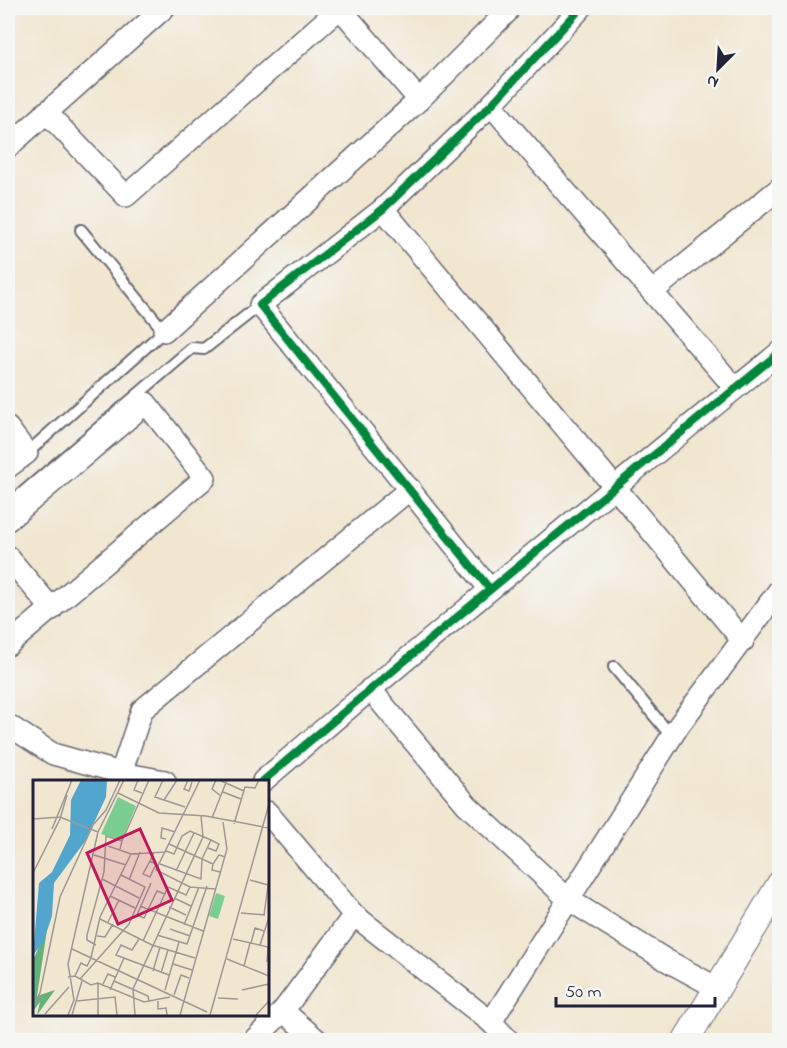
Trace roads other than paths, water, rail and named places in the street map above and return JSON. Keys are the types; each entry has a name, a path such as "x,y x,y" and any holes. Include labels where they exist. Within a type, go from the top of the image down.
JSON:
{"street":[{"path":"8,147 164,8"},
{"path":"46,112 126,196 340,8 419,100"},
{"path":"489,588 260,305 383,209 491,105 581,8"},
{"path":"164,331 419,100 507,9"},
{"path":"491,105 735,388"},
{"path":"653,291 780,188"},
{"path":"383,209 743,641"},
{"path":"264,780 489,588 615,489 780,352"},
{"path":"8,520 146,403 205,478 8,645"},
{"path":"8,428 27,453 8,468"},
{"path":"121,773 142,710 410,489"},
{"path":"8,557 52,609"},
{"path":"491,1022 672,737 780,589"},
{"path":"370,689 467,805 569,900 666,960 717,988"},
{"path":"8,725 52,754 121,773 160,780"},
{"path":"268,813 354,915 491,1022 508,1041"},
{"path":"686,1041 780,884"},
{"path":"254,1041 283,1011 354,915"},
{"path":"283,1011 317,1041"}],"lane":[{"path":"27,453 164,331 81,230"},
{"path":"8,505 192,348 204,349 260,305"},
{"path":"615,666 672,737"}]}
